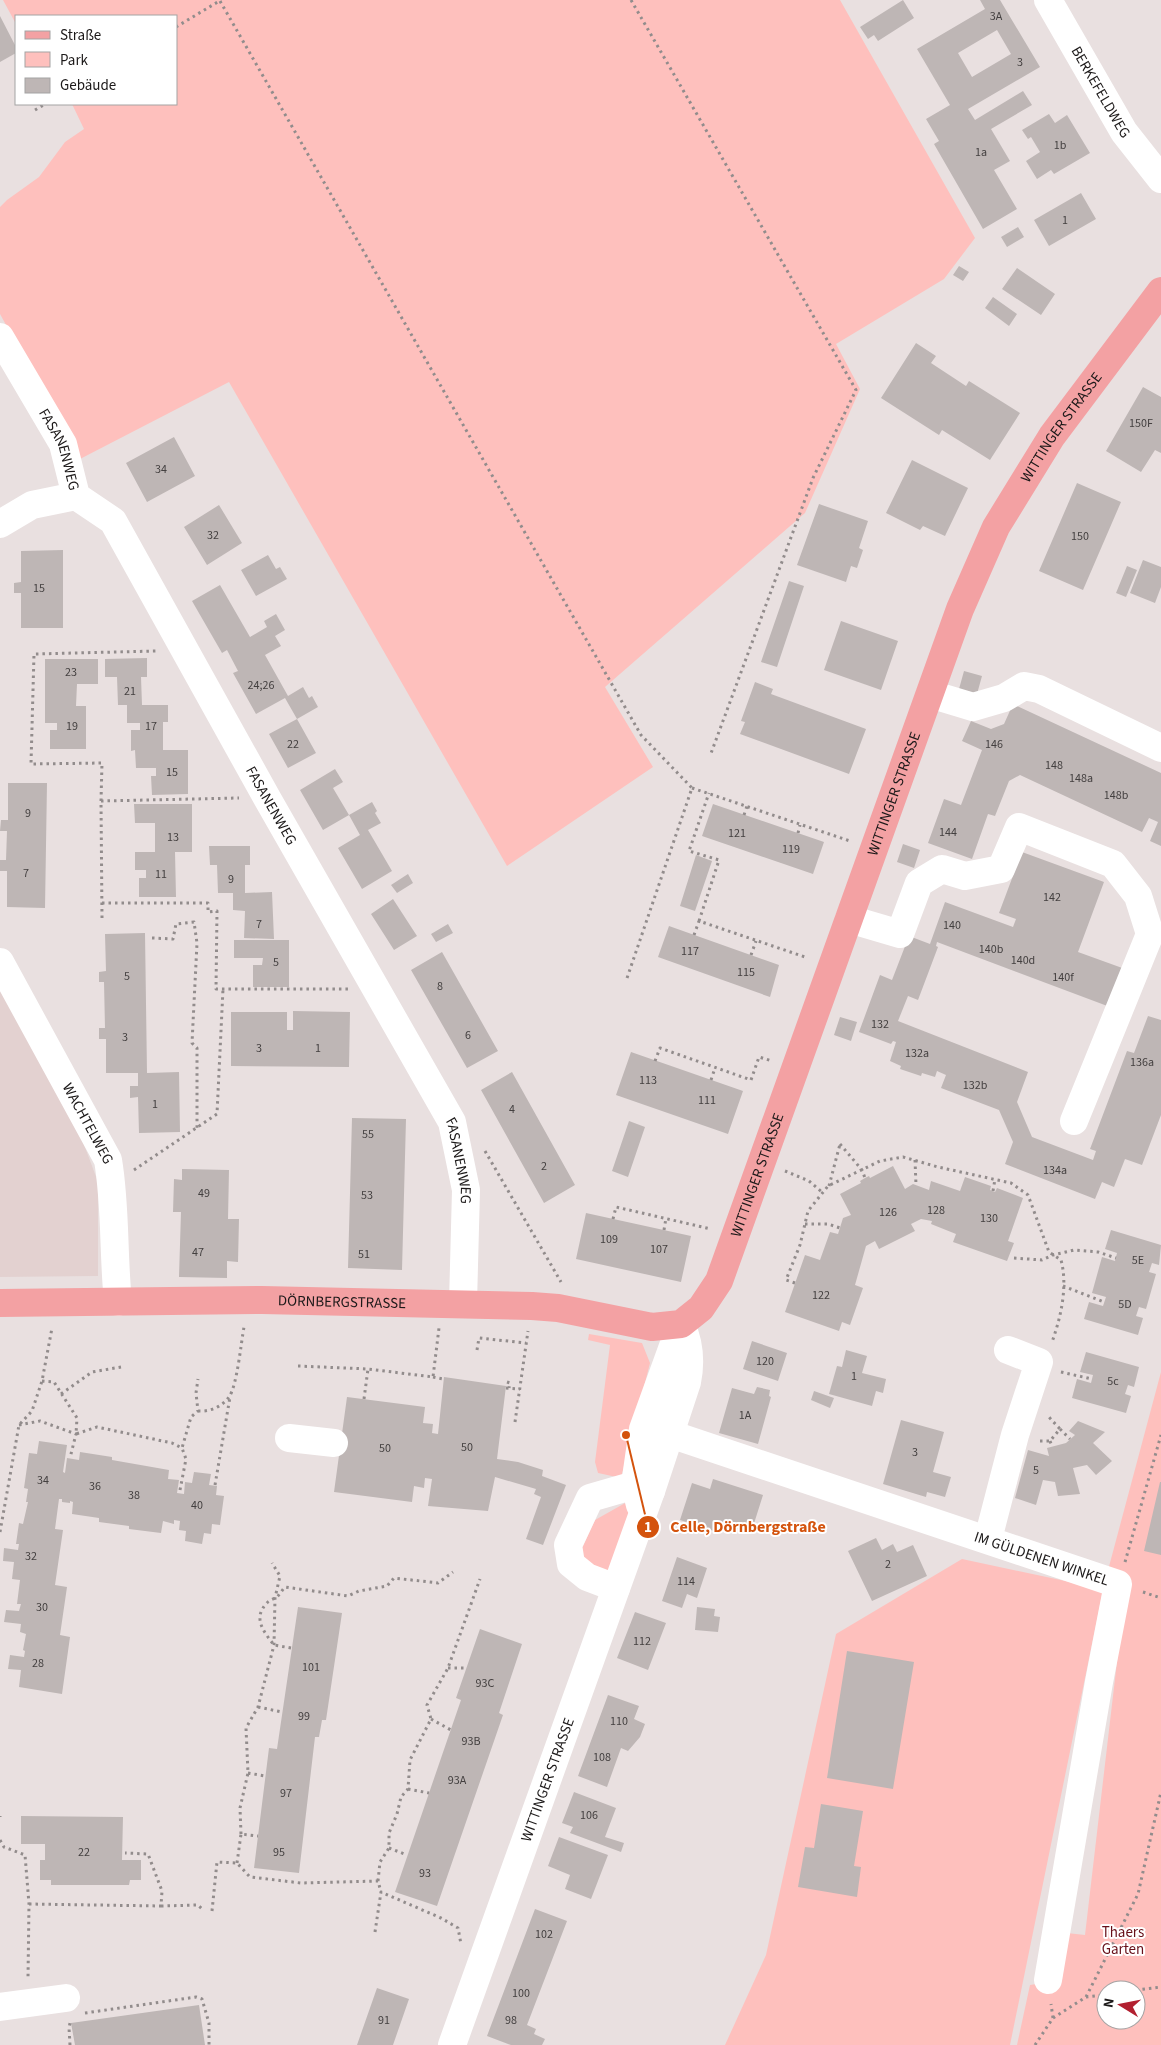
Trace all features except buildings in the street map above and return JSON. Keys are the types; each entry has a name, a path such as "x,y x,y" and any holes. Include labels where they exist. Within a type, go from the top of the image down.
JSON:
{"main road":[{"name":"WITTINGER STRASSE","path":"682,1324 701,1308 719,1281 960,610 996,527 1052,436 1161,290"},
{"name":"DÖRNBERGSTRASSE","path":"0,1303 262,1300 453,1303 558,1308 652,1327 682,1324"}],"street":[{"name":"BERKEFELDWEG","path":"1048,0 1124,132 1161,179"},
{"name":"FASANENWEG","path":"0,337 63,444 76,496 113,521 267,798 452,1122 466,1190 453,1303"},
{"path":"0,524 32,505 76,496"},
{"path":"930,694 972,707 1004,698 1024,686 1039,689 1161,748"},
{"path":"849,918 900,934 919,883 942,869 965,876 1001,869 1019,827 1113,864 1138,896 1150,934 1074,1121"},
{"name":"WACHTELWEG","path":"0,962 108,1160 112,1184 114,1270 118,1302"},
{"name":"WITTINGER STRASSE","path":"452,2045 616,1588 643,1497 670,1434 689,1375 688,1339 682,1324"},
{"name":"WITTINGER STRASSE","path":"643,1497 644,1429 682,1324"},
{"path":"988,1539 1015,1435 1039,1362 1008,1350"},
{"name":"IM GÜLDENEN WINKEL","path":"670,1434 1118,1584 1099,1682 1048,1980"},
{"path":"289,1438 334,1443"},
{"path":"616,1588 587,1577 571,1564 568,1544 590,1498 643,1497"},
{"path":"0,2007 28,2003 73,2011"}],"path":[{"path":"178,26 221,0 641,735 692,788 875,850"},
{"path":"631,0 856,390 813,478 710,756"},
{"path":"35,110 43,105"},
{"path":"102,918 102,763 31,764 34,654 186,652"},
{"path":"626,980 692,788"},
{"path":"694,935 718,860 689,851 709,793"},
{"path":"101,801 267,798"},
{"path":"744,814 747,806"},
{"path":"798,833 800,825"},
{"path":"102,903 208,902 208,912 217,911 216,989 376,989"},
{"path":"699,921 832,965"},
{"path":"152,938 173,938 176,924 194,922 197,943 192,1043 197,1048 197,1128"},
{"path":"751,955 756,941"},
{"path":"112,1184 217,1114 223,989"},
{"path":"656,1061 660,1048 751,1080 759,1057 795,1069"},
{"path":"711,1080 715,1068"},
{"path":"795,1283 786,1280 800,1245 808,1211 828,1186 840,1144 862,1170 866,1178"},
{"path":"484,1150 562,1283 558,1308"},
{"path":"828,1186 880,1161 903,1157 1010,1183 1028,1195 1049,1252 1061,1260 1065,1274 1059,1323 1052,1345 1039,1362"},
{"path":"915,1160 916,1185"},
{"path":"760,1165 809,1181 823,1193"},
{"path":"993,1191 995,1179"},
{"path":"613,1219 616,1207 701,1226 734,1237"},
{"path":"664,1230 666,1218"},
{"path":"805,1224 828,1224 840,1228"},
{"path":"1014,1258 1042,1260 1074,1250 1098,1252 1116,1258"},
{"path":"1063,1286 1104,1302"},
{"path":"433,1378 453,1303"},
{"path":"515,1422 532,1306"},
{"path":"0,1532 19,1426 32,1411 42,1381 52,1324"},
{"path":"215,1485 244,1328"},
{"path":"477,1350 479,1338 526,1343"},
{"path":"298,1366 368,1369 433,1378 441,1377"},
{"path":"61,1394 92,1372 122,1367"},
{"path":"364,1399 368,1369"},
{"path":"198,1379 196,1393 198,1411"},
{"path":"42,1381 54,1382 77,1418 76,1434 70,1458"},
{"path":"507,1382 510,1382 507,1388 520,1389"},
{"path":"180,1490 186,1459 182,1448 191,1417 198,1411 208,1412 230,1397"},
{"path":"19,1426 40,1421 76,1434 97,1428 172,1443 182,1448"},
{"path":"1060,1429 1070,1439"},
{"path":"1118,1584 1161,1435"},
{"path":"1050,1441 1052,1446"},
{"path":"237,1863 241,1834 240,1808 248,1773 246,1728 258,1706 274,1645 275,1598 280,1576 272,1563"},
{"path":"292,1648 274,1645 263,1631 259,1622 261,1610 284,1587 348,1596 359,1591 387,1586 394,1578 438,1583 453,1572"},
{"path":"375,1932 381,1892 378,1882 380,1862 389,1848 389,1833 397,1814 401,1797 408,1788 410,1760 430,1719 427,1705 448,1668 480,1579"},
{"path":"448,1668 467,1668"},
{"path":"258,1706 282,1712"},
{"path":"430,1719 451,1730"},
{"path":"248,1773 266,1776"},
{"path":"408,1788 429,1793"},
{"path":"1086,1998 1138,1894 1161,1792"},
{"path":"241,1834 258,1836"},
{"path":"0,1840 4,1847 26,1856 29,1904 28,2003"},
{"path":"389,1848 407,1855"},
{"path":"125,1854 148,1854 162,1891 161,1906"},
{"path":"212,1911 217,1862 237,1863 250,1877 301,1883 378,1882"},
{"path":"381,1892 441,1918 458,1928 461,1944"},
{"path":"29,1904 198,1905 202,1909"},
{"path":"1048,1980 1053,2018"},
{"path":"1146,1989 1161,1987"},
{"path":"1035,2045 1053,2018 1086,1998 1096,1996"},
{"path":"70,2045 69,2028 73,2011 196,1997 202,1999 209,2023 209,2045"}],"shaded area":[{"path":"0,989 76,1123 98,1182 98,1276 0,1277"}],"green space":[{"path":"3,0 840,0 975,238 944,279 836,344 860,389 805,513 605,687 653,767 507,866 229,382 80,459 0,314 0,207 39,177 65,142 84,129 72,105 178,105 178,15 15,15 15,22"},
{"path":"589,1334 642,1343 650,1363 621,1478 598,1473 595,1462 610,1345 588,1340"},
{"name":"Thaers Garten","path":"1161,1372 1161,2045 1017,2045 1030,1985 1062,1980 1067,1933 1085,1935 1122,1619 1103,1590 1010,2045 725,2045 766,1955 836,1634 962,1559 1103,1589"},
{"path":"627,1502 631,1514 610,1572 602,1576 583,1560 582,1548 595,1520"}],"place":[{"name":"Celle, Dörnbergstraße","path":"626,1435"}]}
